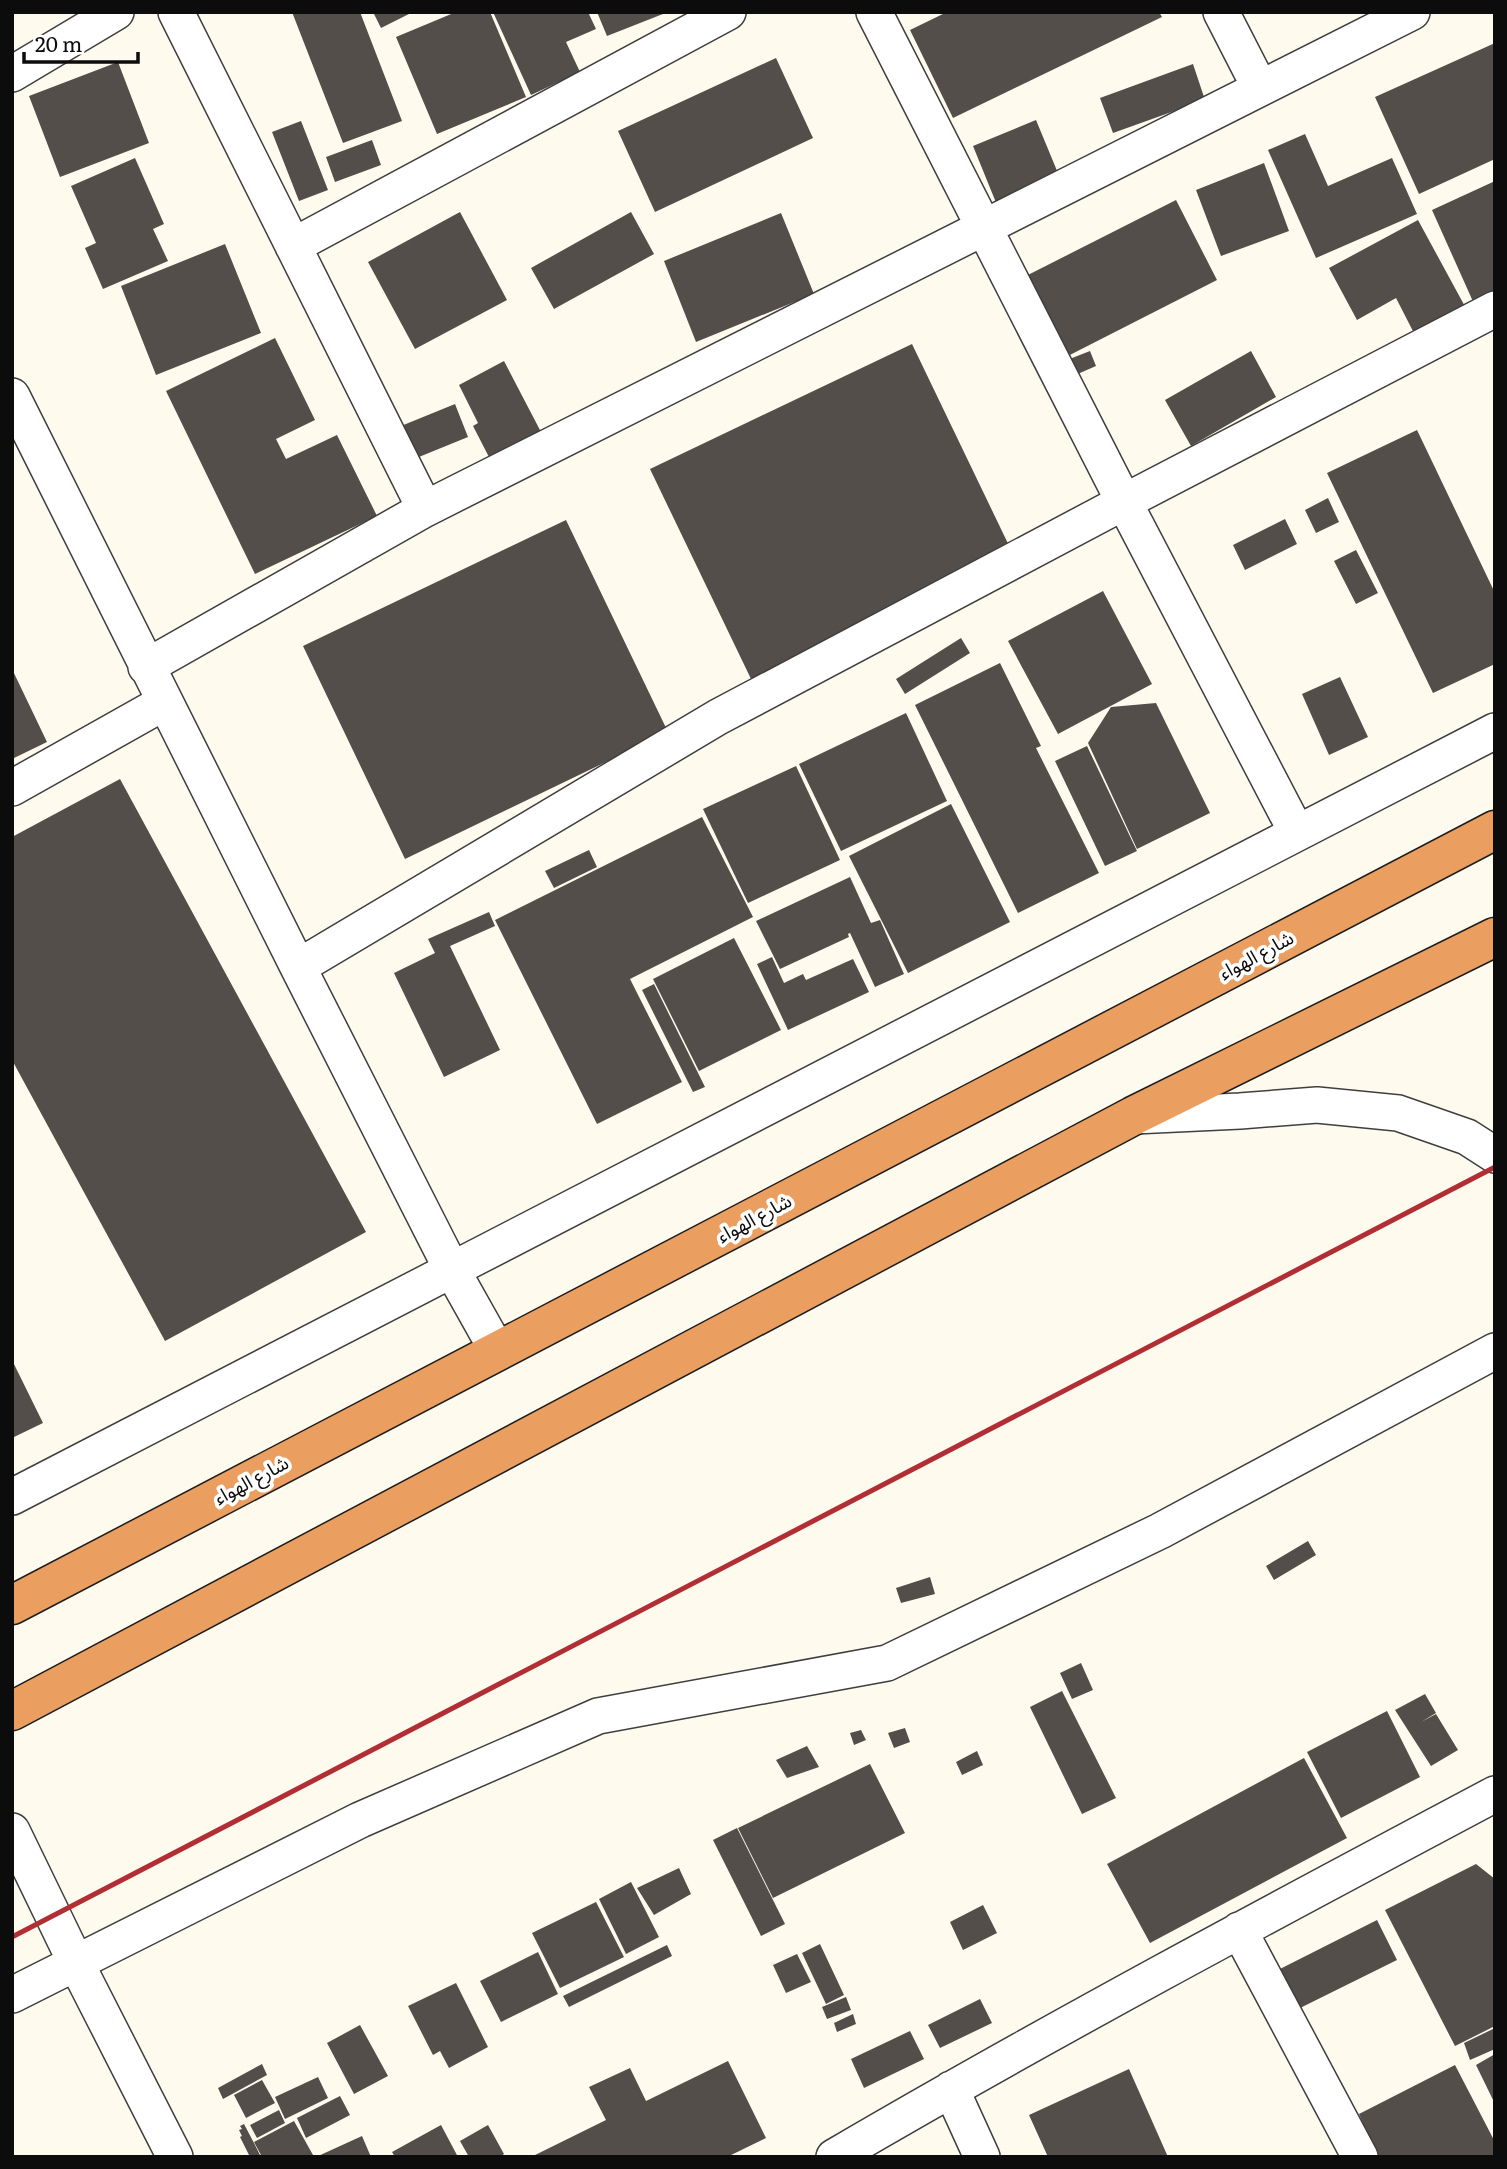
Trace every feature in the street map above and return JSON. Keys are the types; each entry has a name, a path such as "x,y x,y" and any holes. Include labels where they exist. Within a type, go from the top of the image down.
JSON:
{"highway":[{"name":"شارع الهواء","path":"12,1605 1495,830"},
{"path":"12,1711 1133,1116 1495,937"}],"street":[{"path":"12,74 116,12"},
{"path":"176,12 425,509"},
{"path":"293,246 728,12"},
{"path":"874,12 1124,502 1297,833"},
{"path":"1221,12 1261,88"},
{"path":"146,667 425,509 1412,12"},
{"path":"298,967 718,717 1495,309"},
{"path":"12,396 146,667 452,1270 498,1352"},
{"path":"12,788 165,702"},
{"path":"12,1497 1495,731"},
{"path":"1133,1116 1317,1105 1371,1110 1398,1113 1467,1137 1495,1155"},
{"path":"12,1995 360,1819 598,1716 887,1663 1160,1531 1495,1351"},
{"path":"834,2157 951,2089 1239,1930 1495,1794"},
{"path":"12,1831 175,2157"},
{"path":"1239,1930 1360,2157"},
{"path":"951,2089 982,2157"}],"building":[{"path":"292,12 360,12 402,121 343,143"},
{"path":"373,12 413,12 381,28"},
{"path":"456,12 490,12 526,97 437,134 396,37"},
{"path":"493,12 588,12 596,29 566,42 580,72 531,95"},
{"path":"597,12 668,12 607,36"},
{"path":"947,12 1159,12 1162,17 953,118 910,30"},
{"path":"1495,43 1495,159 1419,194 1375,97"},
{"path":"776,58 813,138 655,212 618,131"},
{"path":"118,62 149,143 60,177 29,96"},
{"path":"1193,64 1205,100 1113,133 1100,98"},
{"path":"1036,120 1060,178 997,205 973,146"},
{"path":"301,121 328,190 299,201 272,132"},
{"path":"1305,134 1328,186 1392,158 1417,214 1316,258 1268,150"},
{"path":"372,140 381,165 335,182 326,157"},
{"path":"135,158 164,224 153,229 168,261 103,289 85,248 96,243 71,186"},
{"path":"1264,163 1289,231 1221,256 1196,190"},
{"path":"1495,181 1495,297 1475,306 1432,210"},
{"path":"1176,200 1217,280 1060,360 1020,279"},
{"path":"460,212 507,300 415,349 368,262"},
{"path":"631,212 654,254 554,309 531,268"},
{"path":"781,213 814,294 696,342 664,261"},
{"path":"1418,220 1468,312 1417,339 1396,298 1357,320 1329,268"},
{"path":"225,244 261,333 156,375 121,286"},
{"path":"275,338 315,420 276,439 286,459 337,435 377,516 255,574 166,391"},
{"path":"912,344 1014,556 752,681 650,469"},
{"path":"1090,351 1096,366 1073,376 1067,360"},
{"path":"1251,351 1276,397 1191,446 1165,400"},
{"path":"504,361 541,432 490,459 473,426 478,423 459,385"},
{"path":"455,404 468,437 414,459 401,426"},
{"path":"1417,430 1495,593 1495,664 1433,693 1327,473"},
{"path":"1328,498 1339,522 1316,533 1305,510"},
{"path":"1285,519 1297,544 1245,570 1233,545"},
{"path":"566,520 668,732 405,859 303,646"},
{"path":"1356,550 1378,593 1356,604 1334,561"},
{"path":"1103,591 1152,684 1058,734 1008,641"},
{"path":"961,638 970,653 905,694 896,679"},
{"path":"1000,663 1041,746 1036,748 1099,873 1018,913 915,705"},
{"path":"12,669 47,742 12,759"},
{"path":"1340,677 1368,737 1329,755 1302,694"},
{"path":"1156,703 1210,813 1137,849 1088,743 1111,707"},
{"path":"906,713 947,801 841,851 799,764"},
{"path":"1087,746 1137,851 1105,866 1055,761"},
{"path":"796,766 840,860 748,903 703,809"},
{"path":"120,779 366,1232 165,1341 12,1060 12,837"},
{"path":"951,804 1010,922 908,973 849,856"},
{"path":"702,817 753,917 630,979 682,1082 597,1124 495,920"},
{"path":"589,850 597,867 554,888 545,871"},
{"path":"850,877 871,923 880,920 904,974 875,987 850,933 849,937 780,969 756,921"},
{"path":"489,912 495,926 450,946 500,1050 444,1077 394,973 435,953 428,939"},
{"path":"734,938 781,1030 699,1071 653,979"},
{"path":"772,957 784,983 803,974 806,980 853,959 869,992 788,1030 757,964"},
{"path":"654,984 705,1087 693,1092 642,990"},
{"path":"12,1360 43,1423 12,1438"},
{"path":"1308,1541 1316,1555 1274,1580 1266,1566"},
{"path":"930,1577 935,1594 901,1603 896,1588"},
{"path":"1081,1663 1093,1690 1072,1699 1060,1673"},
{"path":"1062,1691 1116,1798 1082,1814 1030,1707"},
{"path":"1425,1694 1436,1713 1421,1722 1436,1714 1458,1750 1431,1766 1395,1710"},
{"path":"1387,1711 1420,1777 1341,1818 1307,1752"},
{"path":"905,1728 910,1742 894,1748 888,1733"},
{"path":"861,1730 866,1740 854,1745 850,1733"},
{"path":"807,1746 819,1767 787,1778 776,1760"},
{"path":"977,1751 983,1765 962,1775 956,1762"},
{"path":"1304,1758 1347,1838 1150,1943 1107,1864"},
{"path":"870,1764 905,1833 773,1898 738,1828"},
{"path":"737,1828 785,1924 761,1936 713,1840"},
{"path":"1476,1864 1495,1879 1495,2026 1455,2046 1385,1910"},
{"path":"679,1868 691,1894 654,1915 637,1888"},
{"path":"631,1882 659,1937 626,1954 599,1899"},
{"path":"596,1902 624,1957 560,1988 532,1933"},
{"path":"983,1905 997,1933 963,1950 950,1922"},
{"path":"1377,1920 1397,1960 1294,2011 1274,1972"},
{"path":"820,1944 844,1995 826,2004 802,1953"},
{"path":"667,1945 672,1956 569,2007 563,1996"},
{"path":"538,1952 558,1994 501,2022 480,1981"},
{"path":"797,1954 811,1982 786,1993 773,1965"},
{"path":"456,1983 488,2047 449,2068 440,2051 433,2055 408,2006"},
{"path":"846,1997 851,2010 827,2019 822,2007"},
{"path":"980,1999 992,2023 940,2048 928,2025"},
{"path":"853,2014 856,2024 837,2032 834,2023"},
{"path":"360,2025 388,2076 354,2094 327,2043"},
{"path":"1495,2028 1495,2049 1470,2060 1464,2043"},
{"path":"910,2031 924,2059 864,2088 851,2059"},
{"path":"1495,2054 1495,2104 1476,2065"},
{"path":"728,2061 766,2138 727,2157 531,2157 606,2120 589,2087 630,2068 646,2101"},
{"path":"262,2064 267,2075 223,2099 218,2088"},
{"path":"1455,2065 1495,2142 1495,2157 1377,2157 1359,2114"},
{"path":"1129,2069 1168,2157 1048,2157 1029,2115"},
{"path":"318,2077 328,2098 285,2119 275,2097"},
{"path":"262,2080 275,2103 246,2118 234,2095"},
{"path":"340,2096 350,2115 306,2138 297,2118"},
{"path":"279,2110 285,2123 257,2138 250,2125"},
{"path":"294,2121 313,2155 262,2157 254,2142"},
{"path":"244,2124 261,2157 250,2157 240,2137 240,2126"},
{"path":"441,2125 458,2157 395,2157 392,2152"},
{"path":"488,2125 504,2154 500,2157 469,2157 460,2141"},
{"path":"362,2136 371,2157 316,2157"}],"railway":[{"path":"12,1937 1495,1167"}]}
